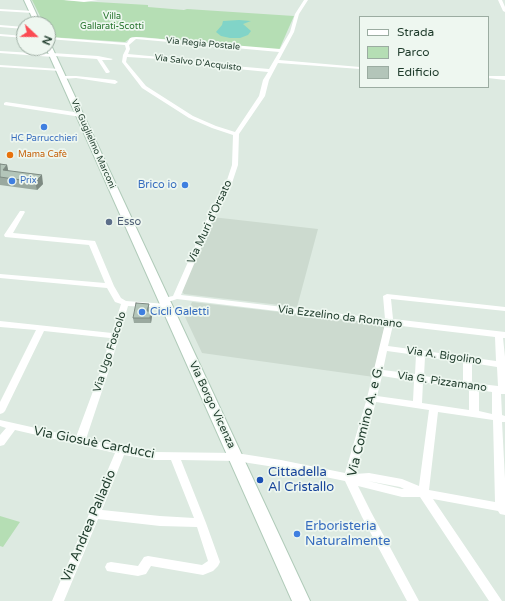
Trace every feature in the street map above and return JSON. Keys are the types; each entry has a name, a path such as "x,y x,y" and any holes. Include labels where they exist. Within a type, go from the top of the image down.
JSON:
{"street":[{"path":"27,0 35,16"},
{"path":"66,0 84,2 96,0"},
{"path":"127,44 128,49 124,62 144,87 191,117 214,127 236,134 262,96 271,71 292,32 297,14 306,0"},
{"path":"500,0 505,11"},
{"path":"0,10 33,12"},
{"path":"0,26 16,27"},
{"path":"0,35 16,36"},
{"name":"Via Regia Postale","path":"56,39 130,44 132,39 136,38 282,51"},
{"path":"0,52 16,53"},
{"path":"56,55 111,58"},
{"name":"Via Salvo D'Acquisto","path":"125,55 271,71"},
{"path":"43,56 50,70"},
{"name":"Via Guglielmo Marconi","path":"53,56 124,209"},
{"path":"98,58 108,72"},
{"path":"277,60 359,68"},
{"path":"0,66 50,70 76,77 115,82"},
{"path":"489,77 505,78"},
{"path":"6,104 80,115"},
{"name":"Via Muri d'Orsato","path":"169,302 213,212 227,189 235,165 236,134"},
{"name":"Via Borgo Vicenza","path":"124,209 169,302 236,457 301,601"},
{"path":"22,212 8,235 92,243 110,286 118,300 126,303"},
{"path":"0,276 110,286"},
{"name":"Via Comino A. e G.","path":"413,601 366,514 349,478 372,398 384,348 389,323 388,296 505,309"},
{"name":"Via Ugo Foscolo","path":"80,441 106,367 114,336 126,303 169,302"},
{"name":"Via Ezzelino da Romano","path":"169,302 502,335"},
{"path":"0,324 114,336"},
{"path":"0,411 41,328"},
{"path":"502,335 503,364 501,419 504,509"},
{"name":"Via A. Bigolino","path":"384,348 503,364"},
{"path":"417,406 421,352"},
{"path":"468,359 474,414"},
{"name":"Via G. Pizzamano","path":"378,372 501,390"},
{"path":"372,398 501,419"},
{"path":"434,408 423,493 496,601"},
{"name":"Via Giosuè Carducci","path":"0,423 12,427 155,456 236,457 281,464 349,478 367,485 402,493 423,493 504,509"},
{"path":"0,442 12,427"},
{"name":"Via Andrea Palladio","path":"58,601 121,450"},
{"path":"111,566 138,571 142,570 148,561 203,570 214,562 201,523 174,456"},
{"path":"95,514 160,521 201,523"}],"shaded area":[{"path":"212,217 318,229 297,307 184,294 181,290"},
{"path":"192,302 385,324 374,377 202,353 185,317"}],"green space":[{"name":"Villa Gallarati-Scotti","path":"32,0 62,0 148,5 148,7 184,10 294,16 279,50 141,37 132,37 125,42 56,37 56,16 40,16"},
{"path":"0,516 20,522 3,547 0,546"}],"water":[{"path":"223,21 251,21 243,24 251,31 248,35 240,38 230,38 221,36 216,32 222,25"}],"building":[{"path":"0,164 7,165 3,170 42,175 35,182 0,177"},
{"path":"136,303 149,304 147,311 151,311 150,318 133,318"}],"place":[{"name":"HC Parrucchieri","path":"44,127"},
{"name":"Mama Cafè","path":"10,155"},
{"name":"Prix","path":"12,181"},
{"name":"Brico io","path":"185,185"},
{"name":"Esso","path":"109,222"},
{"name":"Cicli Galetti","path":"142,312"},
{"name":"Cittadella Al Cristallo","path":"260,480"},
{"name":"Erboristeria Naturalmente","path":"297,534"}]}
